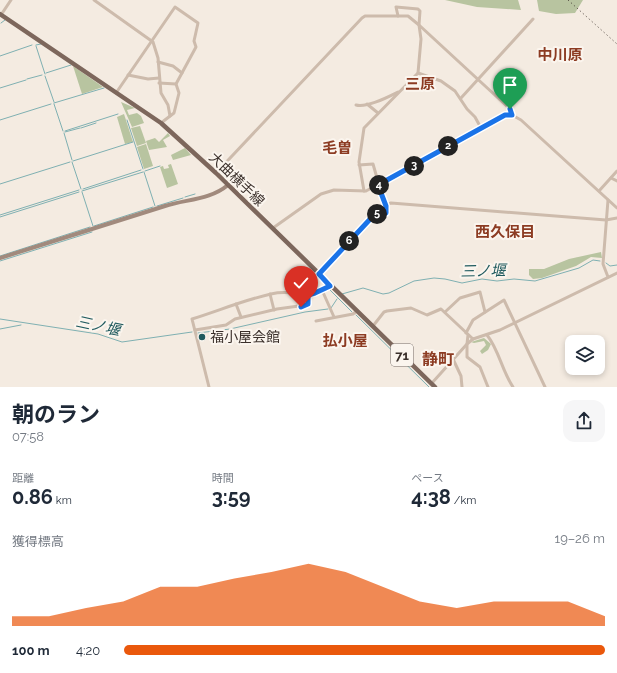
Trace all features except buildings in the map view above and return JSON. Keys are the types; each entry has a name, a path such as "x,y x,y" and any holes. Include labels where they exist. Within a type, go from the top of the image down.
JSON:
{"main road":[{"name":"大曲横手線","path":"1,14 161,123 216,173 273,228 282,240 434,385"}],"street":[{"path":"1,14 11,0"},
{"path":"94,0 151,41 155,46 161,93 168,105 170,116"},
{"path":"116,93 174,7 198,23 194,41 196,47 176,84 178,100 174,113 161,123"},
{"path":"364,191 359,165 364,128 418,73 421,39 419,25 420,11 418,9 396,8 398,16"},
{"path":"216,173 365,16 408,16 510,109 512,115"},
{"path":"460,98 533,19"},
{"path":"158,62 172,66 182,73"},
{"path":"418,73 441,81 460,98 467,109 475,116 481,128"},
{"path":"128,75 148,79 159,78"},
{"path":"160,83 176,84"},
{"path":"356,105 360,106 384,99 400,90"},
{"path":"367,104 378,113"},
{"path":"273,228 325,193 334,190 364,191 379,185 505,115 512,115 521,120 617,208"},
{"path":"319,274 373,216 386,213 374,164 359,165"},
{"path":"599,191 617,171"},
{"path":"611,178 617,181"},
{"path":"0,258 173,203 209,196 221,191 228,185"},
{"path":"608,200 603,264 608,277"},
{"path":"385,205 391,203 606,220 617,218"},
{"path":"434,385 453,360 473,339 487,335 514,323 617,273"},
{"path":"209,387 192,319 270,294 291,293 308,295 330,286"},
{"path":"322,290 334,317"},
{"path":"445,312 460,298 480,292 485,312"},
{"path":"270,294 274,310"},
{"path":"195,330 226,325 230,321 241,317 306,305 309,302 308,295"},
{"path":"488,387 480,367 467,357 467,334 473,320 504,300 545,387"},
{"path":"236,304 241,317"},
{"path":"373,326 386,311 411,308 427,315 439,309 445,312 473,339"},
{"path":"316,321 353,314 357,311"},
{"path":"487,335 492,341 506,374 514,387"},
{"path":"453,360 461,376 462,387"}],"green space":[{"path":"445,0 518,0 521,10 477,7"},
{"path":"537,0 583,0 575,13 556,14 539,11"},
{"path":"73,66 103,87 82,94"},
{"path":"121,102 135,108 127,110 129,115 137,113 141,116 144,123 132,127"},
{"path":"124,114 133,142 125,144 117,117"},
{"path":"140,126 146,143 137,146 131,128"},
{"path":"168,133 170,136 163,140 167,147 149,150 146,141 155,138 159,142"},
{"path":"146,144 153,166 144,169 137,147"},
{"path":"185,148 191,155 173,160 171,155"},
{"path":"171,164 178,184 167,188 160,167 163,166 164,169 169,168 168,165"},
{"path":"601,252 602,258 591,257 576,266 542,278 533,279 529,275 529,269 544,269 569,259"},
{"path":"484,338 491,344 488,350 482,354 480,351 486,345 484,341 474,343 471,342"}],"waterway":[{"path":"1,23 5,20"},
{"path":"36,45 41,44"},
{"path":"0,56 32,45"},
{"path":"36,46 45,74"},
{"path":"46,73 71,65"},
{"path":"27,79 42,75"},
{"path":"45,76 54,102"},
{"path":"0,88 26,80"},
{"path":"54,103 104,88"},
{"path":"0,120 51,104"},
{"path":"54,104 63,131"},
{"path":"65,131 118,114"},
{"path":"127,120 143,169"},
{"path":"81,128 96,123"},
{"path":"65,132 80,128"},
{"path":"64,133 72,160"},
{"path":"73,161 133,142"},
{"path":"0,184 70,162"},
{"path":"72,162 81,189"},
{"path":"145,171 160,166"},
{"path":"83,189 141,170"},
{"path":"82,191 143,172"},
{"path":"144,172 155,206"},
{"path":"0,215 79,190"},
{"path":"0,217 79,192"},
{"path":"82,192 93,226"},
{"path":"185,197 195,194"},
{"path":"157,206 183,198"},
{"path":"94,226 153,207"},
{"path":"0,256 90,227"},
{"path":"0,261 92,232"},
{"name":"三ノ堰","path":"342,294 363,288 383,294 389,293 414,281 434,278 462,283 482,279 497,281 514,279 535,281 579,268 593,260 600,261"},
{"name":"三ノ堰","path":"606,263 610,266 617,265"},
{"name":"三ノ堰","path":"329,289 352,312"},
{"name":"三ノ堰","path":"331,308 337,299"},
{"name":"三ノ堰","path":"198,333 230,329 305,312 328,309"},
{"path":"356,315 429,387"},
{"name":"三ノ堰","path":"0,319 98,334 122,342 192,332"},
{"path":"0,329 21,325"}],"railway":[{"path":"568,0 617,44"}],"place":[{"name":"福小屋会館","path":"202,337"}],"district":[{"name":"中川原","path":"560,55"},
{"name":"三原","path":"420,84"},
{"name":"毛曽","path":"337,148"},
{"name":"西久保目","path":"505,232"},
{"name":"払小屋","path":"345,341"},
{"name":"静町","path":"438,359"}],"route":[{"path":"301,307 308,304 308,295 330,286 319,274 373,216 386,213 386,206 378,185 505,115 512,115 512,111 510,109"}]}
